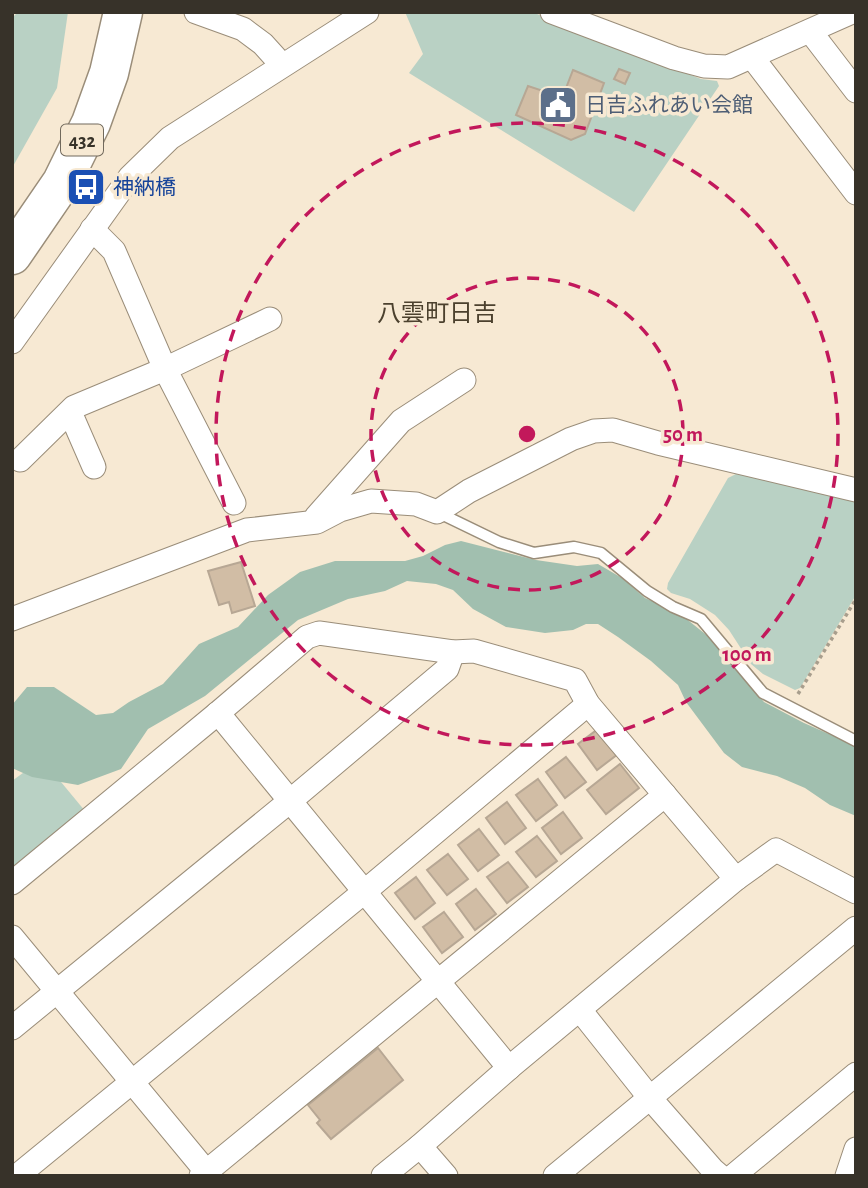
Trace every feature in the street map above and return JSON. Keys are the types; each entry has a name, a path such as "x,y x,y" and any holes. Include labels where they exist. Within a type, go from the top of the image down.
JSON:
{"highway":[{"name":"432","path":"12,255 62,182 91,123 109,73 123,12"}],"street":[{"path":"197,12 243,29 263,44 282,65"},
{"path":"12,342 130,177 170,138 367,12"},
{"path":"552,12 674,58 704,66 728,67 852,12"},
{"path":"810,31 856,90"},
{"path":"752,57 856,193"},
{"path":"92,229 114,251 165,369 234,503"},
{"path":"20,460 74,407 165,369 270,319"},
{"path":"311,523 401,421 464,380"},
{"path":"70,412 94,467"},
{"path":"12,619 247,530 317,522 340,510 371,501 416,504 437,512 469,491 594,430 613,430 856,490"},
{"path":"12,883 307,637 319,633 453,652 474,652 575,680 588,704 736,879"},
{"path":"12,1028 447,669 453,652"},
{"path":"17,1176 364,892 588,704"},
{"path":"218,713 509,1068"},
{"path":"12,937 206,1174 665,795"},
{"path":"383,1176 736,879 776,850 856,892"},
{"path":"555,1176 856,928"},
{"path":"580,1010 650,1098 720,1176"},
{"path":"733,1176 856,1074"},
{"path":"420,1146 446,1176"},
{"path":"847,1176 856,1149"}],"lane":[{"path":"437,512 499,542 534,553 574,547 601,552 647,591 701,620 763,693 856,741"}],"path":[{"path":"798,694 856,598"}],"green space":[{"path":"18,12 68,12 57,88 12,168 12,18"},
{"path":"405,12 532,12 701,79 717,81 719,86 634,212 409,73 423,54"},
{"path":"736,474 856,499 856,595 800,688 795,690 763,674 751,664 729,630 715,615 690,599 667,589 728,478"},
{"path":"461,541 536,560 577,566 598,564 622,578 645,598 679,613 709,637 764,702 856,746 856,816 830,805 805,788 777,776 742,767 724,753 686,702 678,685 651,661 598,624 545,633 506,627 473,609 453,590 436,584 407,581 385,591 348,599 298,620 205,696 148,729 121,769 78,785 32,777 12,768 12,705 27,687 54,687 96,715 113,713 163,684 199,644 238,627 268,595 300,572 335,561 405,561"},
{"path":"42,759 85,811 12,869 12,781"}],"building":[{"path":"619,69 630,73 625,84 614,79"},
{"name":"日吉ふれあい会館","path":"573,70 604,83 585,134 571,140 516,115 528,86 552,94 558,89 566,88"},
{"path":"241,562 255,606 232,613 229,602 219,605 208,571"},
{"path":"598,729 618,754 597,770 578,744"},
{"path":"566,757 586,782 565,798 546,772"},
{"path":"620,764 639,788 606,814 587,790"},
{"path":"538,779 557,805 536,821 516,795"},
{"path":"507,802 526,828 505,844 486,818"},
{"path":"563,812 582,838 561,854 542,828"},
{"path":"479,829 499,855 478,871 458,845"},
{"path":"537,836 557,861 536,877 516,852"},
{"path":"448,854 468,879 447,895 427,870"},
{"path":"508,862 528,887 507,903 487,877"},
{"path":"416,877 435,903 415,919 395,893"},
{"path":"476,889 496,914 475,930 456,904"},
{"path":"444,912 463,937 442,953 423,927"},
{"path":"378,1048 403,1080 331,1139 317,1123 320,1120 308,1105"}],"place":[{"name":"日吉ふれあい会館","path":"558,105"},
{"name":"神納橋","path":"86,187"}],"district":[{"name":"八雲町日吉","path":"437,313"}]}
